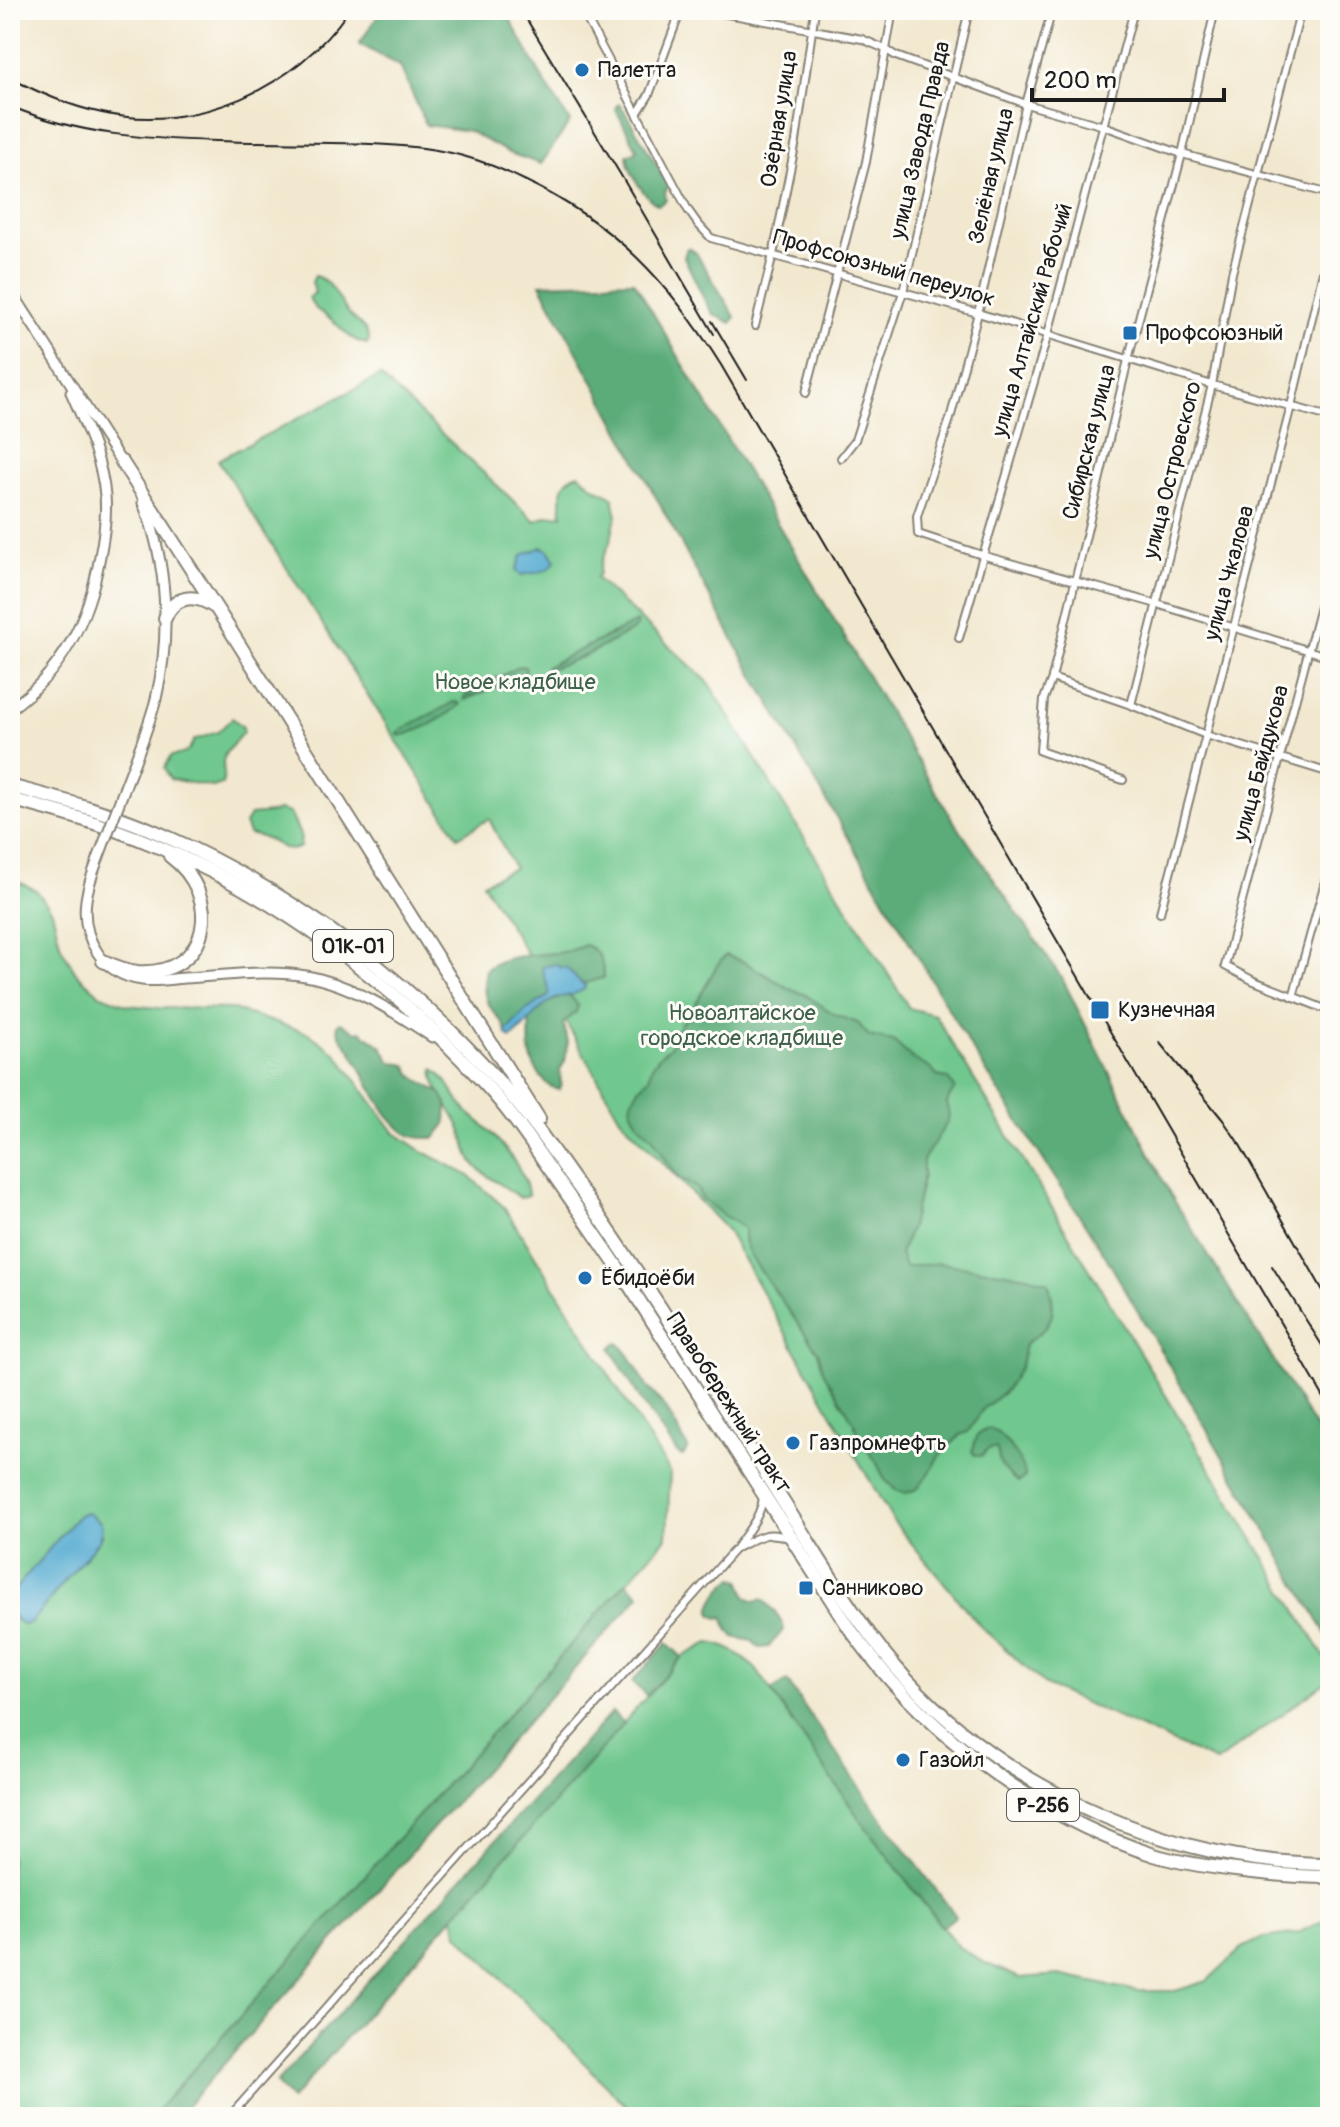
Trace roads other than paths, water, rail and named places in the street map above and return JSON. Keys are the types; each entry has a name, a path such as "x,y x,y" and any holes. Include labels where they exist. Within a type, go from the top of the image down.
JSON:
{"highway":[{"path":"122,462 220,614 601,1231"},
{"path":"165,618 169,609 183,598 205,600 220,614"},
{"name":"Правобережный тракт","path":"10,786 108,814 160,834 252,880 328,927 369,958 414,997 494,1076 529,1118 856,1615 922,1695 964,1732 1018,1771 1126,1825 1194,1846 1280,1862 1330,1864"},
{"name":"Правобережный тракт","path":"10,799 103,825 155,845 246,891 321,937 373,978 449,1047 519,1125 601,1231 634,1292 850,1629 913,1704 975,1758 1045,1806 1119,1842 1157,1856 1242,1871 1330,1877"},
{"path":"103,961 122,969 153,971 180,961 197,942 204,921 202,899 188,873 155,845"},
{"path":"1045,1806 1152,1849 1160,1847 1154,1841 1089,1814 1053,1791"}],"main road":[{"path":"10,289 122,462 153,529 162,582 165,618 163,657 151,718 85,901 87,932 93,947 103,961 116,971 139,980 272,974 321,980 353,992 449,1047"},
{"path":"10,709 49,675 72,642 89,604 103,538 106,516 101,473 92,441 58,363"}],"street":[{"path":"582,10 637,114 649,95 681,10"},
{"path":"706,10 862,39 896,56 1026,104 1104,126 1182,154 1330,194"},
{"name":"Озёрная улица","path":"755,326 796,141 815,10"},
{"path":"806,393 866,162 893,10"},
{"name":"улица Завода Правда","path":"841,458 855,440 903,292 969,10"},
{"name":"Зелёная улица","path":"985,556 918,534 917,516 950,419 1026,104 1052,10"},
{"name":"улица Алтайский Рабочий","path":"959,638 1048,334 1134,10"},
{"name":"Сибирская улица","path":"1123,780 1040,751 1044,699 1052,678 1215,10"},
{"name":"улица Островского","path":"1131,705 1212,385 1232,273 1301,10"},
{"name":"Профсоюзный переулок","path":"637,114 688,210 706,234 719,241 978,313 1212,385 1330,417"},
{"name":"улица Чкалова","path":"1160,913 1291,406 1330,242"},
{"path":"985,556 1330,657"},
{"name":"улица Байдукова","path":"1293,997 1225,966 1330,569"},
{"path":"1052,678 1206,735 1330,773"},
{"path":"1330,864 1293,997 1330,1011"},
{"path":"229,2117 736,1548 758,1518 763,1494"},
{"path":"736,1548 769,1533 793,1540"}],"water":[{"path":"542,547 555,561 552,565 536,573 521,575 516,571 522,555"},
{"path":"556,964 565,967 585,988 549,1002 511,1038 506,1031 525,1011 549,996 542,967"},
{"path":"88,1513 100,1522 99,1540 31,1622 24,1625 10,1610 9,1601 14,1590 75,1519 80,1514"}],"railway":[{"path":"10,78 78,107 102,113 137,118 173,117 241,99 272,82 301,62 327,38 349,10"},
{"path":"521,10 714,334"},
{"path":"10,106 61,123 138,137 372,144 451,153 501,169 558,198 587,216 637,258 681,307 721,365 1330,1408"},
{"path":"712,321 747,380"},
{"path":"1159,1042 1240,1145 1330,1303"},
{"path":"1272,1266 1330,1358"}],"place":[{"name":"Палетта","path":"582,70"},
{"name":"Профсоюзный","path":"1130,333"},
{"name":"Кузнечная","path":"1100,1010"},
{"name":"Ёбидоёби","path":"585,1278"},
{"name":"Газпромнефть","path":"793,1443"},
{"name":"Санниково","path":"806,1588"},
{"name":"Газойл","path":"903,1760"}],"park label":[{"name":"Новое кладбище","path":"515,682"},
{"name":"Новоалтайское городское кладбище","path":"742,1026"}]}
